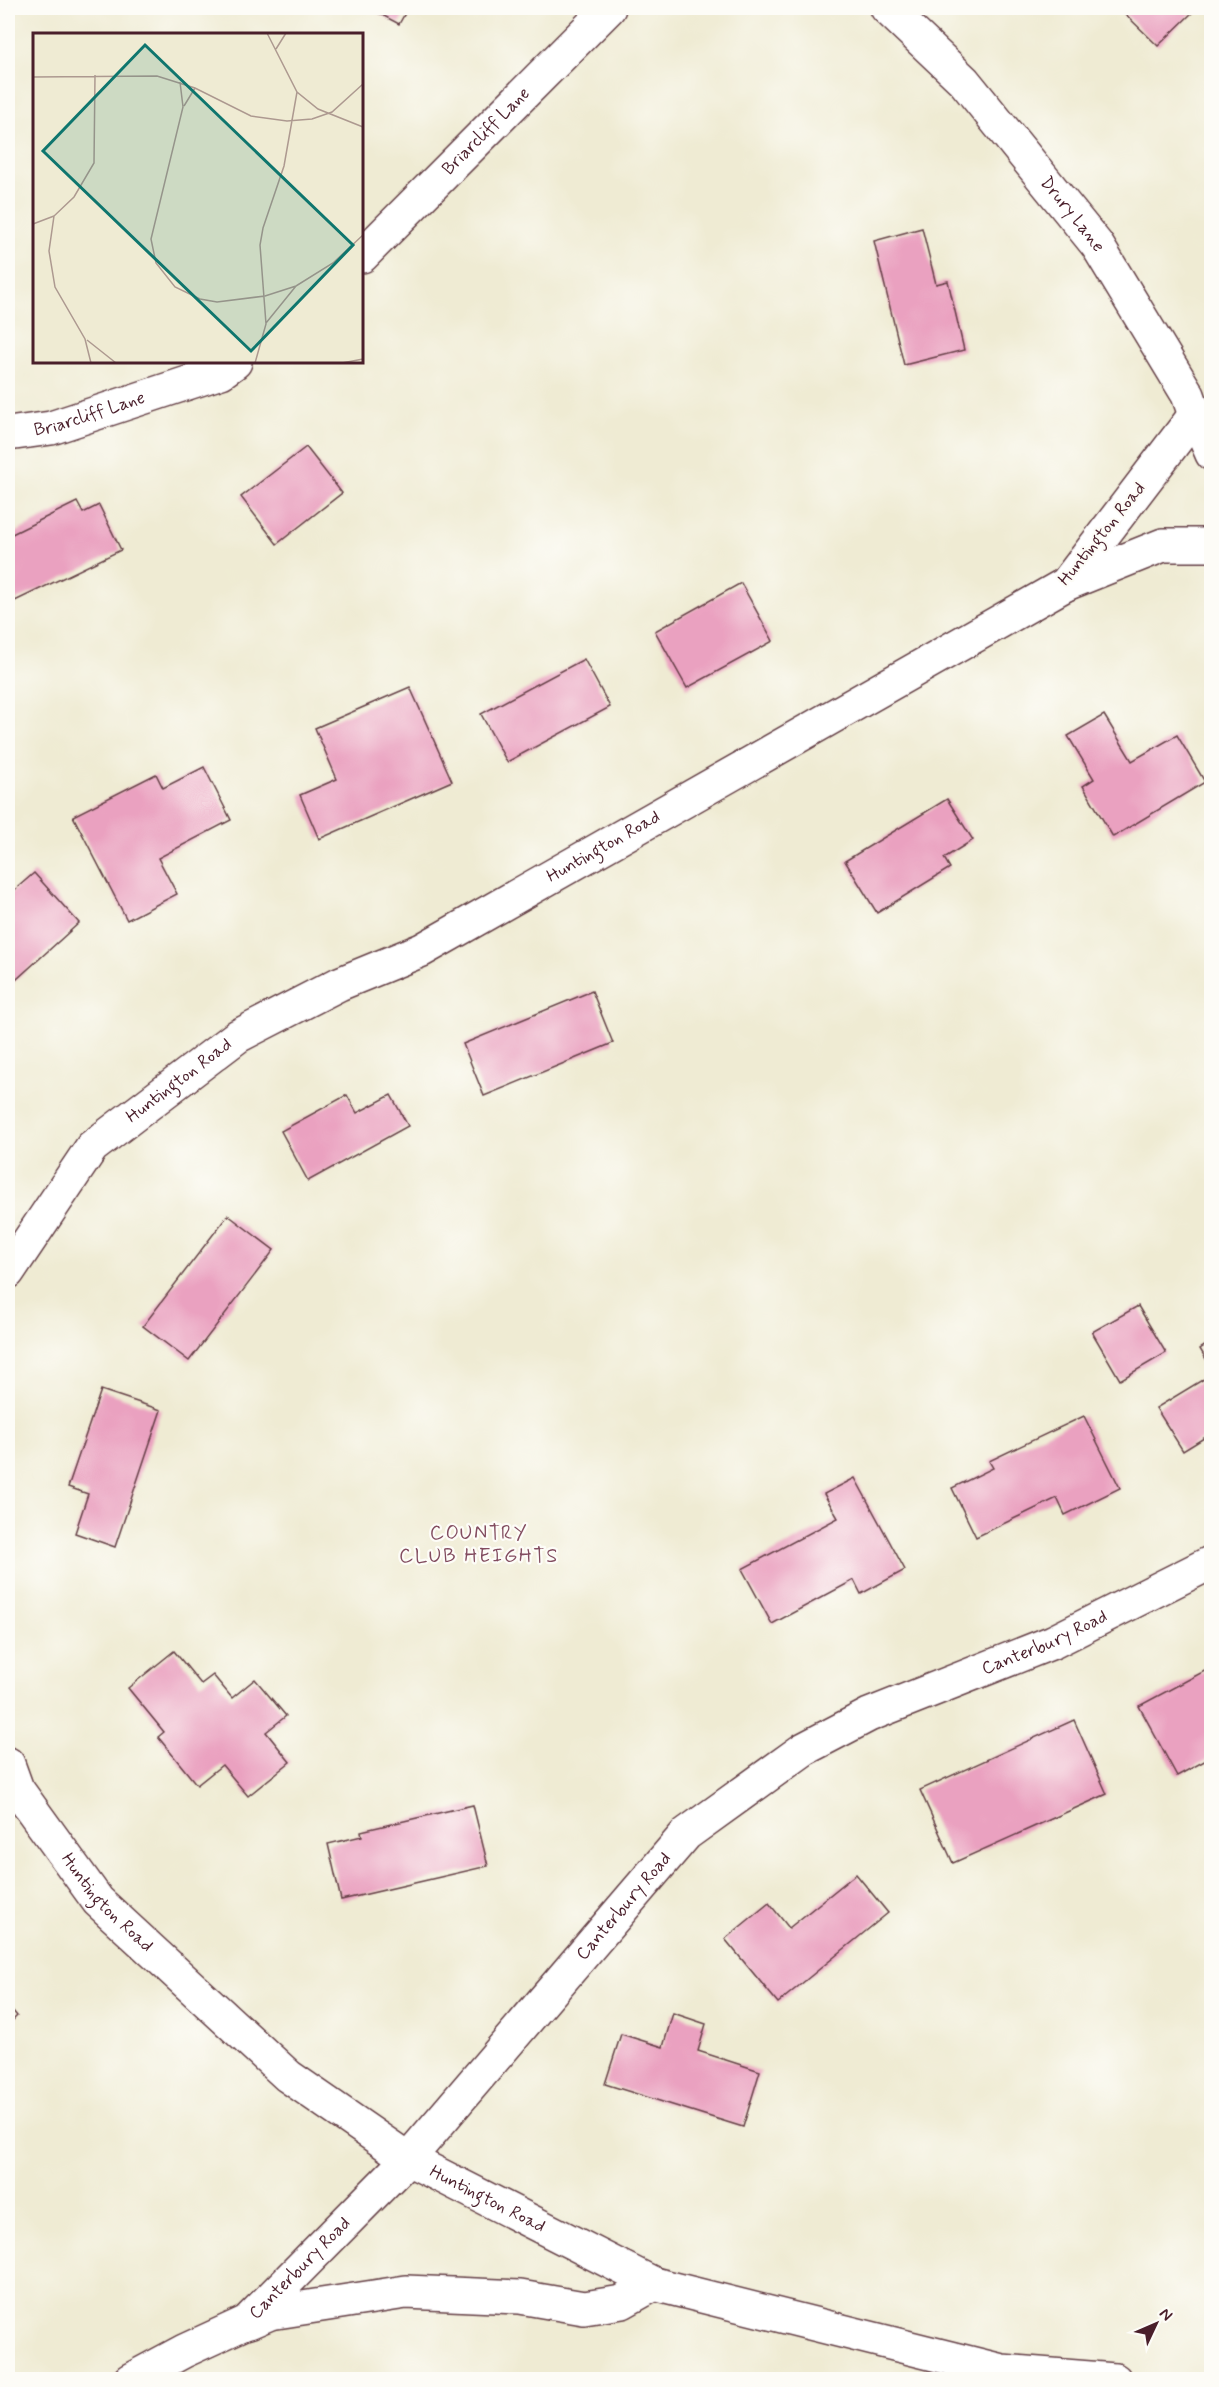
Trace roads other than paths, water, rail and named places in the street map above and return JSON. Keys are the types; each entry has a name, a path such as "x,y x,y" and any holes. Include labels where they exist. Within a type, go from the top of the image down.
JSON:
{"street":[{"name":"Briarcliff Lane","path":"363,255 609,8"},
{"name":"Drury Lane","path":"887,8 964,81 1097,245 1188,395 1212,454"},
{"name":"Briarcliff Lane","path":"8,434 51,428 221,372 234,363"},
{"name":"Huntington Road","path":"8,1272 92,1147 238,1036 339,984 422,950 1066,584 1195,416"},
{"path":"1066,584 1163,546 1212,545"},
{"name":"Canterbury Road","path":"130,2379 247,2322 408,2159 686,1834 813,1744 869,1715 1053,1642 1212,1562"},
{"name":"Huntington Road","path":"8,1764 17,1789 98,1901 288,2076 408,2159 654,2284 1002,2371 1115,2379"},
{"path":"247,2322 270,2313 406,2292 520,2297 584,2308 622,2302 654,2284"}],"district":[{"name":"COUNTRY CLUB HEIGHTS","path":"479,1544"}]}
